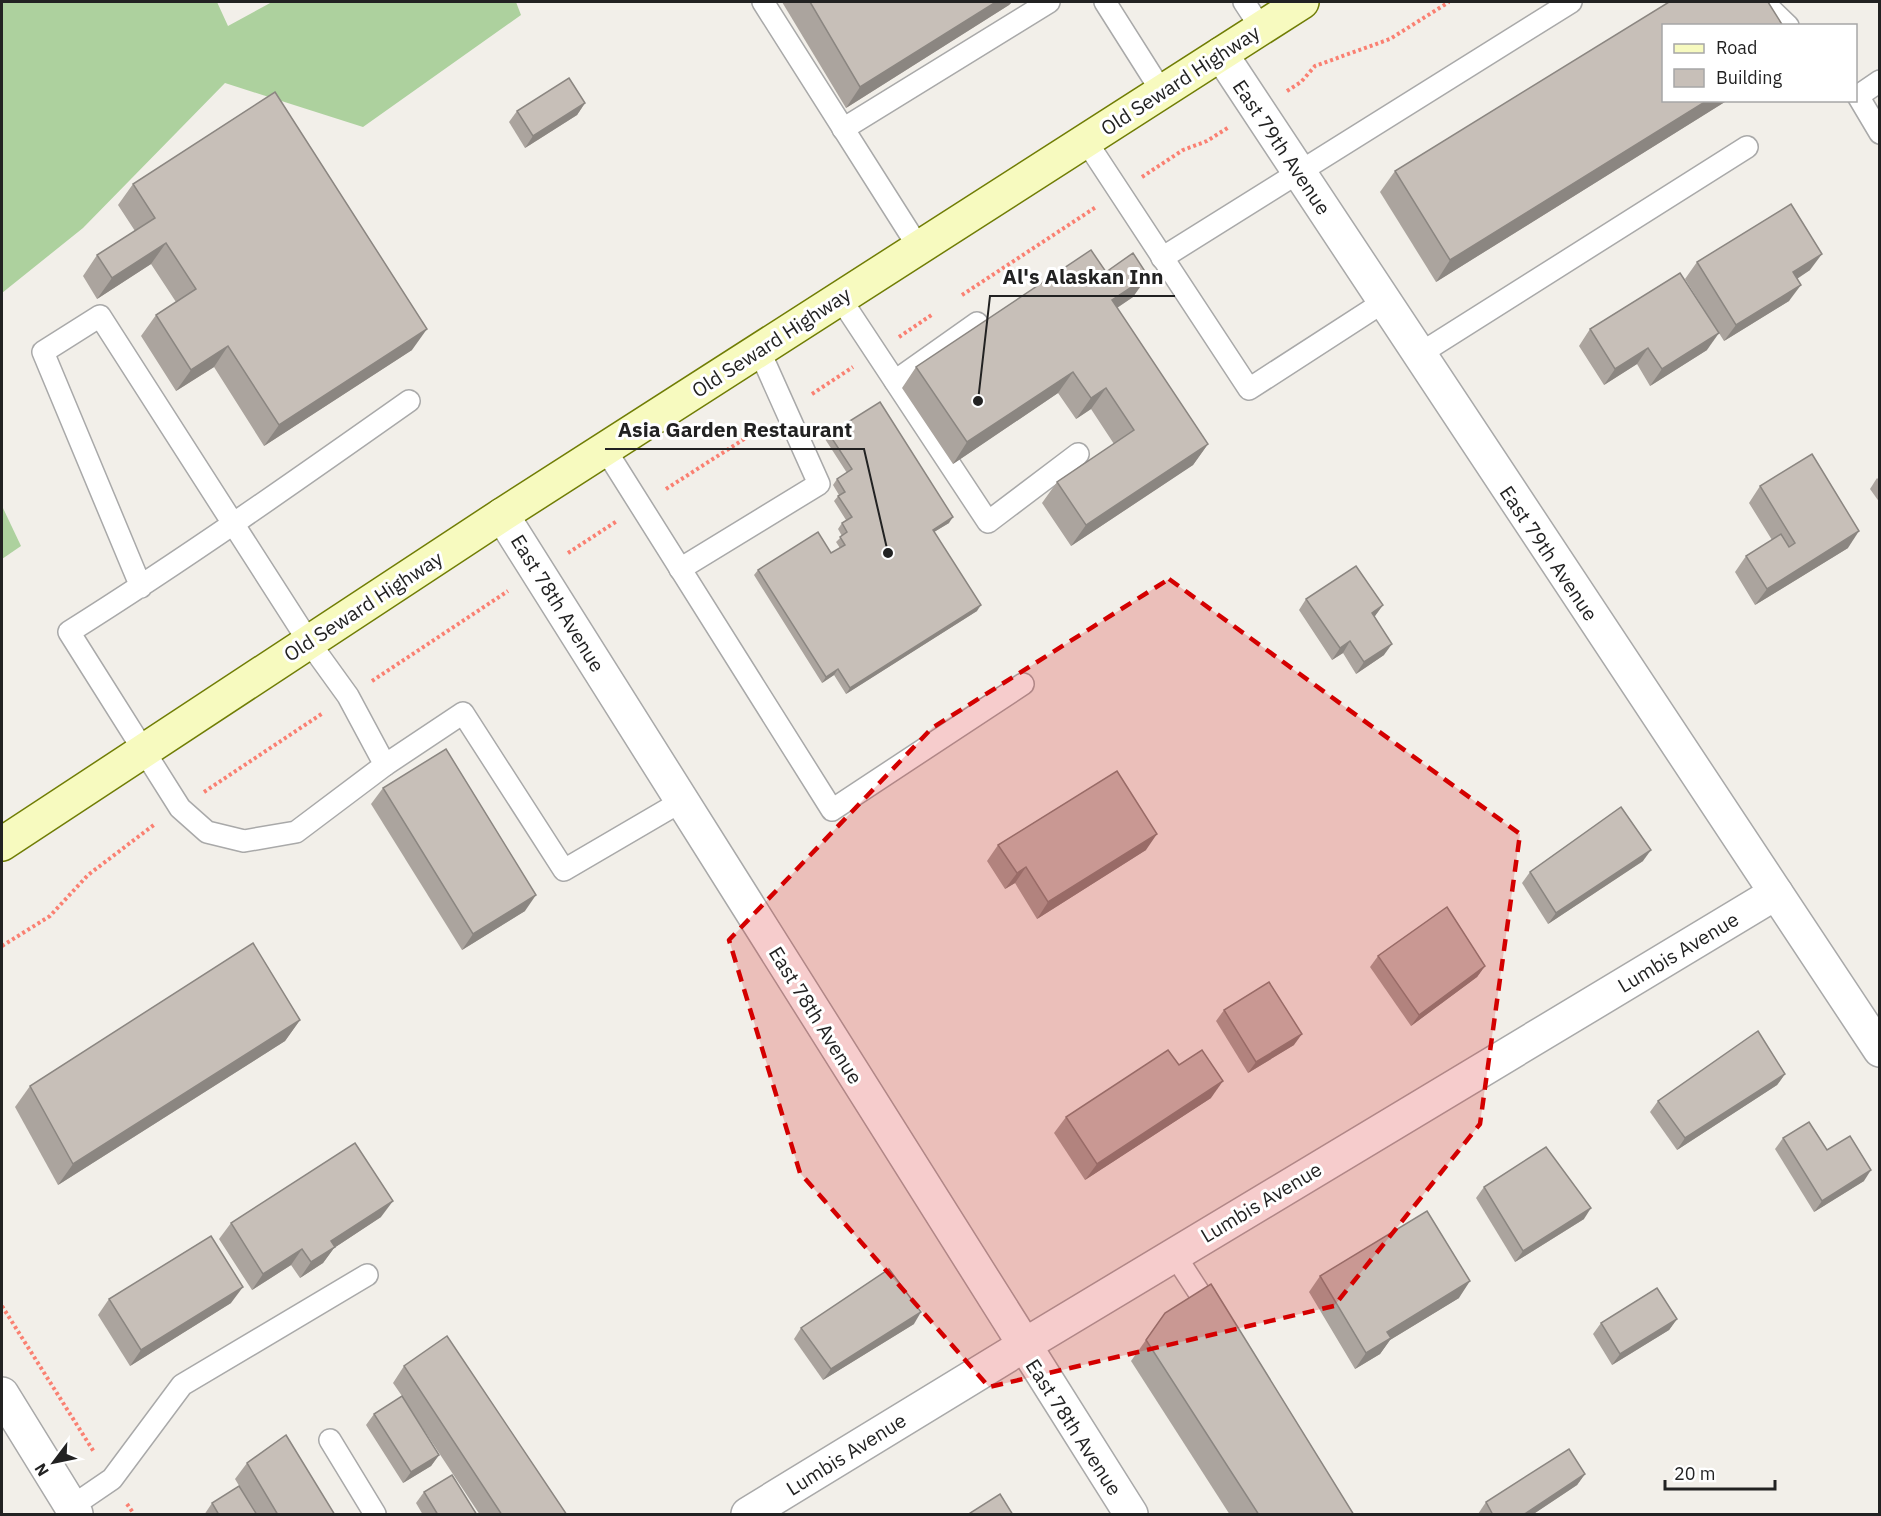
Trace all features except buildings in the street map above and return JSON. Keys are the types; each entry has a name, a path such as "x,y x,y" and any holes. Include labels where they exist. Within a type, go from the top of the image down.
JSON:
{"main road":[{"name":"Old Seward Highway","path":"2,844 502,515 1221,54 1253,15 1302,2"}],"street":[{"name":"East 79th Avenue","path":"1221,54 1880,1050"},
{"name":"East 78th Avenue","path":"502,515 1131,1515"},
{"name":"Lumbis Avenue","path":"748,1515 1174,1254 1776,893"},
{"path":"2,1394 74,1510"}],"lane":[{"path":"763,2 918,248"},
{"path":"1105,2 1162,92"},
{"path":"1162,258 1571,2"},
{"path":"1763,2 1786,24"},
{"path":"843,129 1040,4"},
{"path":"1880,81 1857,94 1880,133"},
{"path":"1086,141 1249,389 1385,301"},
{"path":"1418,355 1747,147"},
{"path":"840,298 988,522 1078,454"},
{"path":"141,587 43,352 100,316 309,642 348,696 385,765"},
{"path":"895,381 977,323"},
{"path":"680,568 819,484 759,350"},
{"path":"409,401 234,525 69,632 145,749 180,808 207,832 244,841 296,832 385,765 463,713 564,870 682,801"},
{"path":"606,449 832,810 1023,684"},
{"path":"1174,1254 1226,1334"},
{"path":"74,1510 111,1479 182,1385 367,1275"},
{"path":"330,1440 375,1515"}],"path":[{"path":"953,301 1183,150 1207,141 1301,82 1315,66 1390,39 1449,2"},
{"path":"2,946 50,916 88,875 131,841 348,696 934,314"},
{"path":"2,1306 134,1515"}],"highlighted area":[{"path":"1169,579 1520,834 1480,1124 1334,1306 989,1387 800,1173 729,940 932,728"}],"green space":[{"path":"2,2 217,2 228,26 272,2 516,2 521,15 363,127 225,83 83,228 2,293"},
{"path":"2,506 21,546 2,559"}],"place":[{"name":"Al's Alaskan Inn","path":"978,401"},
{"name":"Asia Garden Restaurant","path":"888,553"}]}
